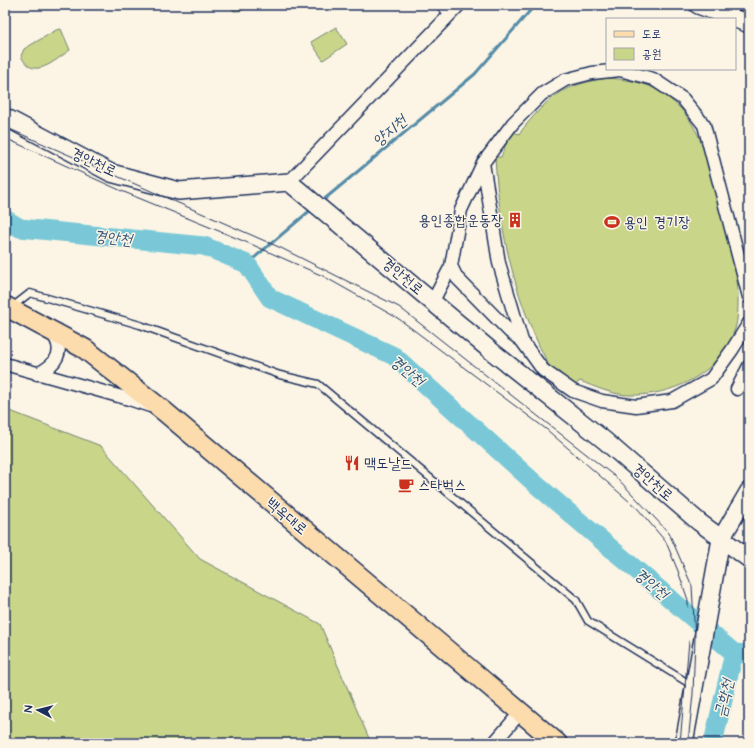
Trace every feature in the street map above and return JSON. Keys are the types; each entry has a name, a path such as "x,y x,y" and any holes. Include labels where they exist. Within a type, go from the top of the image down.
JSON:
{"main road":[{"path":"698,5 733,18"},
{"path":"736,19 749,24"},
{"name":"경안천로","path":"5,117 111,173 179,191 294,186 490,350 604,440 720,547 749,560"},
{"name":"백옥대로","path":"7,308 85,349 165,412 557,743"},
{"path":"684,743 720,547 747,497"}],"street":[{"path":"294,186 459,5"},
{"path":"433,301 451,266 461,210 483,163 513,123 542,94 565,80 592,73 620,70 653,79 683,100 704,125 749,297"},
{"path":"483,163 499,263 522,341"},
{"path":"451,266 457,278 510,332 522,341 543,370 573,391 602,401 636,406 672,401 711,379 749,323"},
{"path":"37,374 51,366 58,356 60,349 58,340 49,330"},
{"path":"5,364 129,398 165,412"},
{"path":"737,389 749,366"},
{"path":"494,743 520,713"}],"lane":[{"path":"439,5 449,16"},
{"path":"7,308 30,293 140,325 280,375 318,384 576,600 588,621 694,687"}],"green space":[{"path":"229,5 252,5 244,10 234,11"},
{"path":"336,27 347,44 323,60 311,42"},
{"path":"61,29 70,50 51,63 38,68 26,64 21,56 24,49 56,30"},
{"name":"용인 경기장","path":"608,78 638,82 662,93 679,107 695,128 709,165 734,263 738,287 738,314 735,329 728,345 718,359 692,380 677,387 644,395 615,393 580,381 574,386 558,371 553,373 540,348 519,295 505,241 497,185 495,157 501,157 511,131 519,134 538,111 556,95 578,85"},
{"path":"5,409 101,446 200,559 320,624 371,743 5,743"}],"waterway":[{"name":"양지천","path":"321,202 475,74 535,5"},
{"name":"양지천","path":"247,264 313,208"},
{"name":"경안천","path":"5,219 20,228 204,246 247,264 270,298 394,356 539,487 734,653 749,654"},
{"name":"금학천","path":"713,743 734,653"}],"tram line":[{"path":"5,127 281,248 399,307 618,479 669,533 692,586 695,638 693,694 688,743"},
{"path":"5,138 124,192 253,245 323,276 399,319 546,429 638,509 666,542 688,600 688,607"},
{"path":"680,743 689,641"}],"place":[{"name":"용인종합운동장","path":"515,220"},
{"name":"용인 경기장","path":"612,222"},
{"name":"맥도날드","path":"352,463"},
{"name":"스타벅스","path":"406,485"}]}
